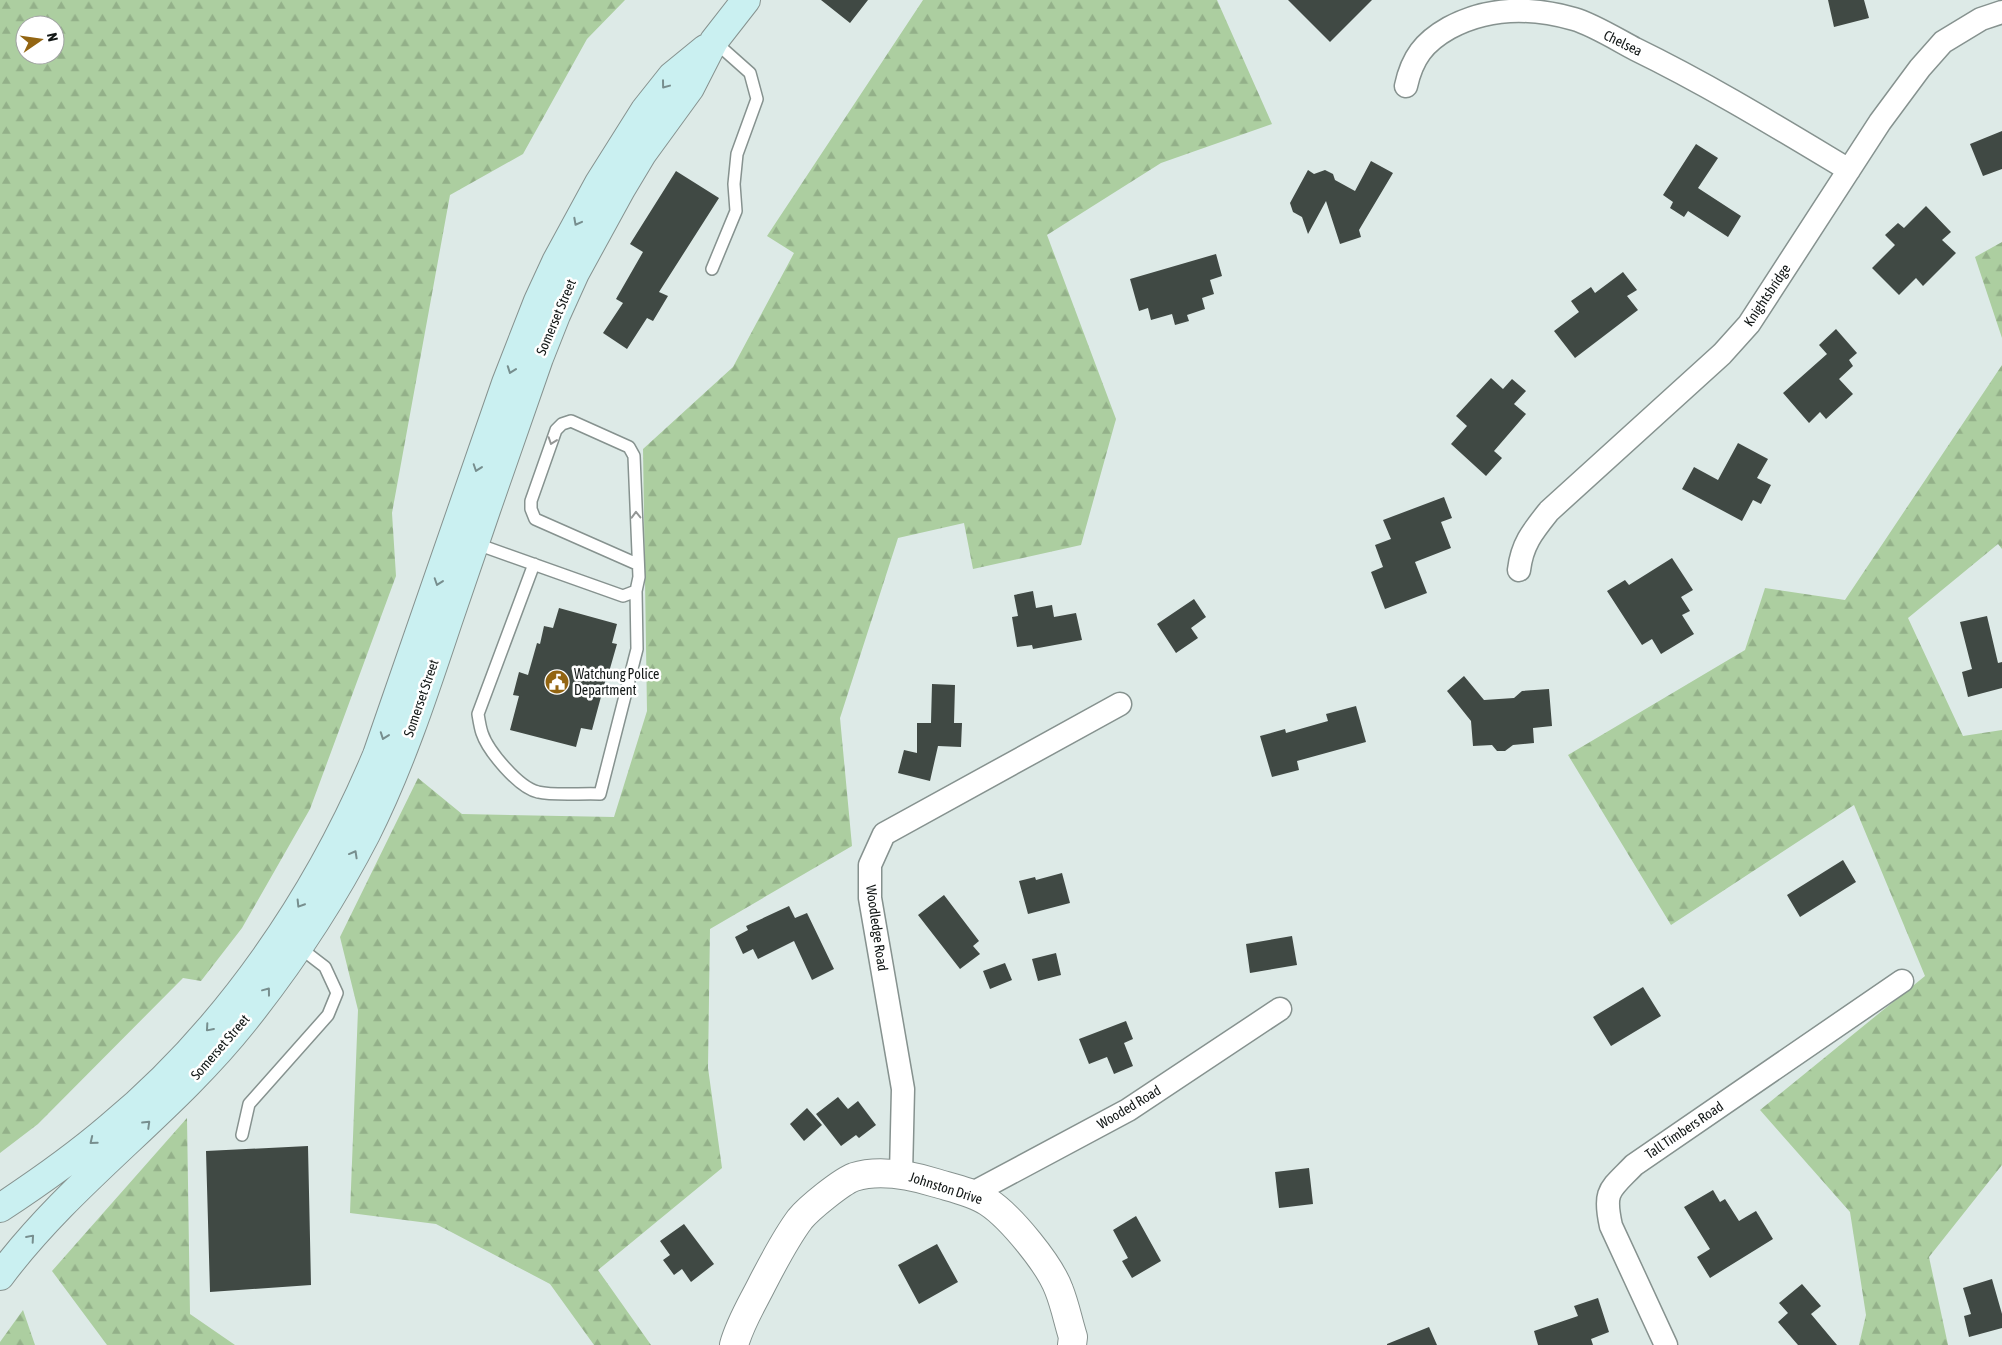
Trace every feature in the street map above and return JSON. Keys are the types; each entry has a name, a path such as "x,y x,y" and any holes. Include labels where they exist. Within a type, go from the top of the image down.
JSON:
{"main road":[{"name":"Somerset Street","path":"0,1276 54,1212 169,1102 211,1059 243,1022 290,941 318,874 361,793 393,711 571,282 620,189 642,154 690,88 714,41 746,0"},
{"name":"Somerset Street","path":"0,1208 74,1156 111,1126 154,1086 290,941"}],"street":[{"name":"Knightsbridge","path":"1519,570 1520,558 1527,540 1549,511 1722,354 1749,324 1880,122 1914,75 1943,42 1999,8"},
{"name":"Chelsea","path":"1406,86 1409,71 1422,49 1433,37 1464,20 1498,11 1520,10 1575,19 1690,75 1849,170"},
{"name":"Woodledge Road","path":"902,1174 903,1089 870,898 870,865 880,842 884,834 1120,704"},
{"name":"Tall Timbers Road","path":"1666,1345 1611,1226 1606,1205 1610,1190 1634,1165 1902,981"},
{"name":"Wooded Road","path":"971,1194 1128,1110 1280,1009"},
{"name":"Johnston Drive","path":"734,1345 738,1330 785,1241 802,1217 841,1184 854,1177 869,1174 915,1176 971,1194 988,1202 1008,1219 1034,1248 1059,1288 1073,1337 1072,1345"}],"lane":[{"path":"712,269 736,211 734,184 736,154 757,99 750,73 714,41"},
{"path":"534,564 478,714 481,732 502,765 517,780 537,792 600,794 637,649 636,591 639,577 634,456 629,447 571,421 562,424 556,430 532,500 530,509 535,519 637,564"},
{"path":"464,540 623,596 636,591"},
{"path":"242,1135 249,1104 328,1014 337,993 325,967 290,941"}],"green space":[{"path":"0,0 625,0 587,39 523,154 450,195 392,513 396,576 310,809 242,928 201,981 183,978 38,1124 0,1153"},
{"path":"923,0 1217,0 1272,124 1161,163 1047,235 1116,419 1081,545 973,569 964,523 898,538 840,718 852,846 710,929 708,1068 722,1168 598,1270 651,1345 594,1345 550,1284 436,1224 350,1213 358,1010 340,937 418,778 462,814 614,817 647,711 643,449 733,367 794,253 767,236"},
{"path":"2002,242 2002,338 1975,257"},
{"path":"2002,365 2002,549 1998,544 1908,618 1963,736 2002,730 2002,1165 1929,1257 1948,1345 1859,1345 1866,1315 1850,1212 1760,1110 1925,976 1854,805 1671,925 1568,755 1745,650 1765,588 1845,600"},
{"path":"187,1118 190,1314 235,1345 107,1345 52,1271"},
{"path":"23,1310 35,1345 0,1345 0,1342"}],"building":[{"path":"821,0 868,0 850,23"},
{"path":"1288,0 1372,0 1330,42"},
{"path":"1828,0 1864,0 1869,18 1834,27"},
{"path":"2002,131 2002,169 1983,176 1970,144"},
{"path":"1696,144 1718,158 1698,188 1741,216 1728,237 1688,211 1684,217 1670,208 1673,202 1663,195"},
{"path":"1371,161 1393,173 1359,230 1361,237 1340,244 1326,201 1308,234 1302,217 1293,212 1290,203 1308,170 1314,174 1325,170 1333,174 1335,180 1355,191"},
{"path":"676,171 719,198 659,292 668,296 653,321 647,318 627,349 603,333 623,303 616,299 643,252 630,244"},
{"path":"1926,206 1951,232 1942,240 1956,253 1923,286 1916,278 1899,295 1872,268 1895,245 1885,235 1898,223 1904,228"},
{"path":"1216,254 1222,276 1210,280 1214,294 1202,298 1205,309 1187,315 1189,321 1175,325 1172,314 1151,320 1148,308 1139,311 1130,279"},
{"path":"1623,272 1637,290 1627,296 1638,310 1575,358 1554,331 1579,312 1571,301 1591,287 1595,293"},
{"path":"1836,329 1857,353 1849,360 1853,366 1839,379 1853,394 1826,419 1820,412 1809,423 1783,393 1827,354 1819,345"},
{"path":"1491,378 1503,389 1512,379 1526,391 1514,404 1526,414 1494,451 1502,458 1486,476 1451,444 1467,426 1456,416"},
{"path":"1738,443 1768,459 1757,478 1771,485 1761,504 1753,500 1742,521 1682,489 1694,467 1718,480"},
{"path":"1444,497 1452,518 1441,522 1451,548 1415,562 1427,593 1385,609 1371,572 1383,567 1375,545 1391,539 1383,520"},
{"path":"1672,558 1693,590 1681,597 1690,611 1682,615 1694,634 1661,654 1652,639 1642,645 1607,591 1625,580 1629,585"},
{"path":"1033,591 1036,608 1052,605 1054,617 1076,613 1082,640 1033,649 1032,645 1017,647 1012,617 1018,616 1014,595"},
{"path":"1194,599 1206,617 1191,628 1198,638 1176,653 1157,624"},
{"name":"Watchung Police Department","path":"559,608 617,624 612,643 617,644 592,730 581,728 576,747 510,730 519,696 513,695 519,672 528,675 537,643 540,644 544,626 553,628"},
{"path":"1987,616 1998,663 2002,662 2002,688 1968,697 1962,672 1972,669 1960,622"},
{"path":"1464,676 1484,700 1514,698 1522,691 1549,689 1552,726 1533,728 1534,743 1513,745 1505,751 1497,751 1492,745 1473,746 1471,721 1447,691"},
{"path":"932,684 955,685 954,723 962,723 961,747 938,746 930,781 898,773 904,750 917,753 917,723 931,723"},
{"path":"1356,706 1366,742 1297,761 1299,770 1272,777 1260,736 1285,729 1286,733 1328,721 1326,714"},
{"path":"1843,860 1856,882 1800,917 1787,895"},
{"path":"1062,873 1070,903 1028,914 1019,881 1035,877 1036,880"},
{"path":"944,895 979,941 973,946 980,954 960,969 918,915"},
{"path":"789,906 795,918 807,913 834,969 812,980 794,941 758,959 753,949 743,954 735,937 748,930 746,926"},
{"path":"1292,936 1297,965 1250,973 1246,944"},
{"path":"1056,953 1061,975 1038,981 1032,959"},
{"path":"1005,963 1012,980 990,989 983,971"},
{"path":"1643,987 1661,1016 1611,1046 1593,1017"},
{"path":"1126,1021 1133,1039 1124,1043 1133,1066 1114,1074 1107,1057 1089,1064 1079,1039"},
{"path":"838,1097 848,1109 858,1101 876,1125 859,1138 856,1135 841,1146 816,1114"},
{"path":"807,1108 822,1125 804,1141 790,1124"},
{"path":"308,1146 311,1285 210,1292 206,1151"},
{"path":"1309,1168 1313,1204 1279,1208 1275,1172"},
{"path":"1713,1190 1720,1202 1725,1199 1739,1221 1756,1211 1773,1239 1710,1278 1697,1257 1710,1249 1684,1207"},
{"path":"1136,1216 1161,1261 1132,1278 1122,1261 1128,1258 1113,1230"},
{"path":"684,1224 714,1264 691,1282 682,1269 674,1275 663,1260 670,1255 660,1241"},
{"path":"937,1244 958,1282 919,1304 898,1265"},
{"path":"1992,1279 2002,1314 2002,1328 1969,1337 1964,1316 1971,1314 1963,1288"},
{"path":"1802,1284 1821,1306 1811,1314 1837,1345 1798,1345 1778,1322 1788,1313 1779,1303"},
{"path":"1598,1298 1609,1332 1591,1339 1593,1345 1538,1345 1534,1331 1578,1316 1574,1306"},
{"path":"1429,1327 1437,1345 1387,1345 1387,1344"}],"place":[{"name":"Watchung Police Department","path":"557,682"}]}
